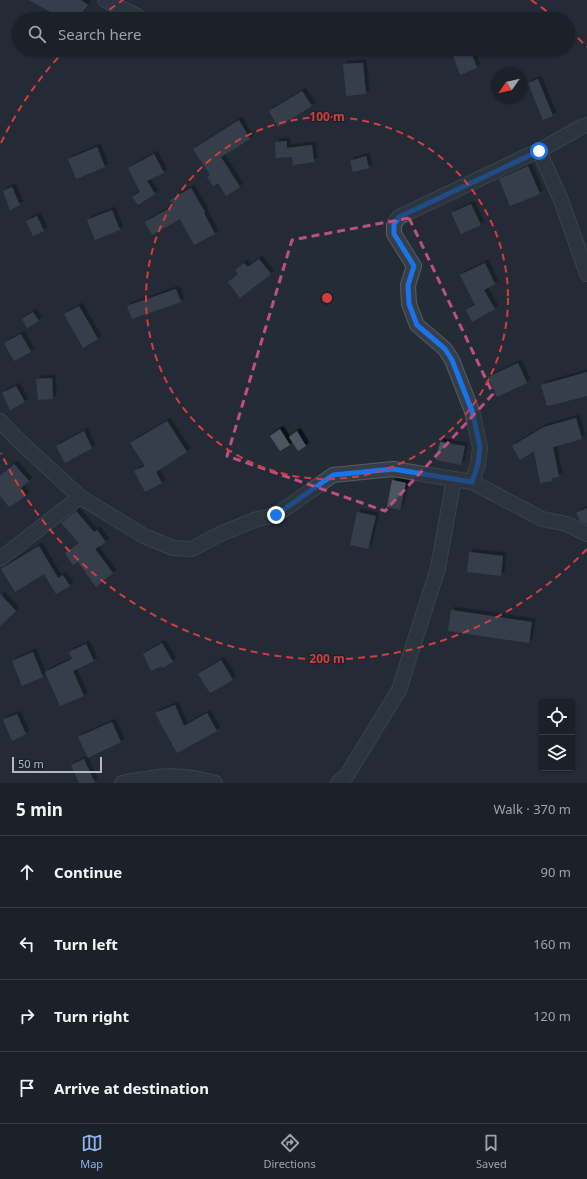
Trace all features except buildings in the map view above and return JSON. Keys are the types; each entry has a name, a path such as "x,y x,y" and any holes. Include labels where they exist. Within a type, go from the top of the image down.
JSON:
{"street":[{"path":"105,0 129,12"},
{"path":"472,482 478,464 480,447 472,411 452,360 445,349 417,325 409,304 408,285 414,266 394,234 394,224 399,217 539,151 587,125"},
{"path":"539,151 561,200 587,274"},
{"path":"0,421 16,438 80,497 144,536 173,548 192,549 220,534 257,519 276,515 333,475 393,469 472,482 542,519 567,524 587,534"},
{"path":"338,783 347,775 399,690 438,568 454,479"},
{"path":"0,559 80,497"},
{"path":"122,783 160,775 190,776 215,783"}],"highlighted area":[{"path":"409,218 493,394 385,511 227,456 292,240"}],"route":[{"path":"276,515 333,475 393,469 472,482 478,464 480,447 472,411 452,360 445,349 417,325 409,304 408,285 414,266 400,246 394,234 394,224 399,217 539,151"}]}
